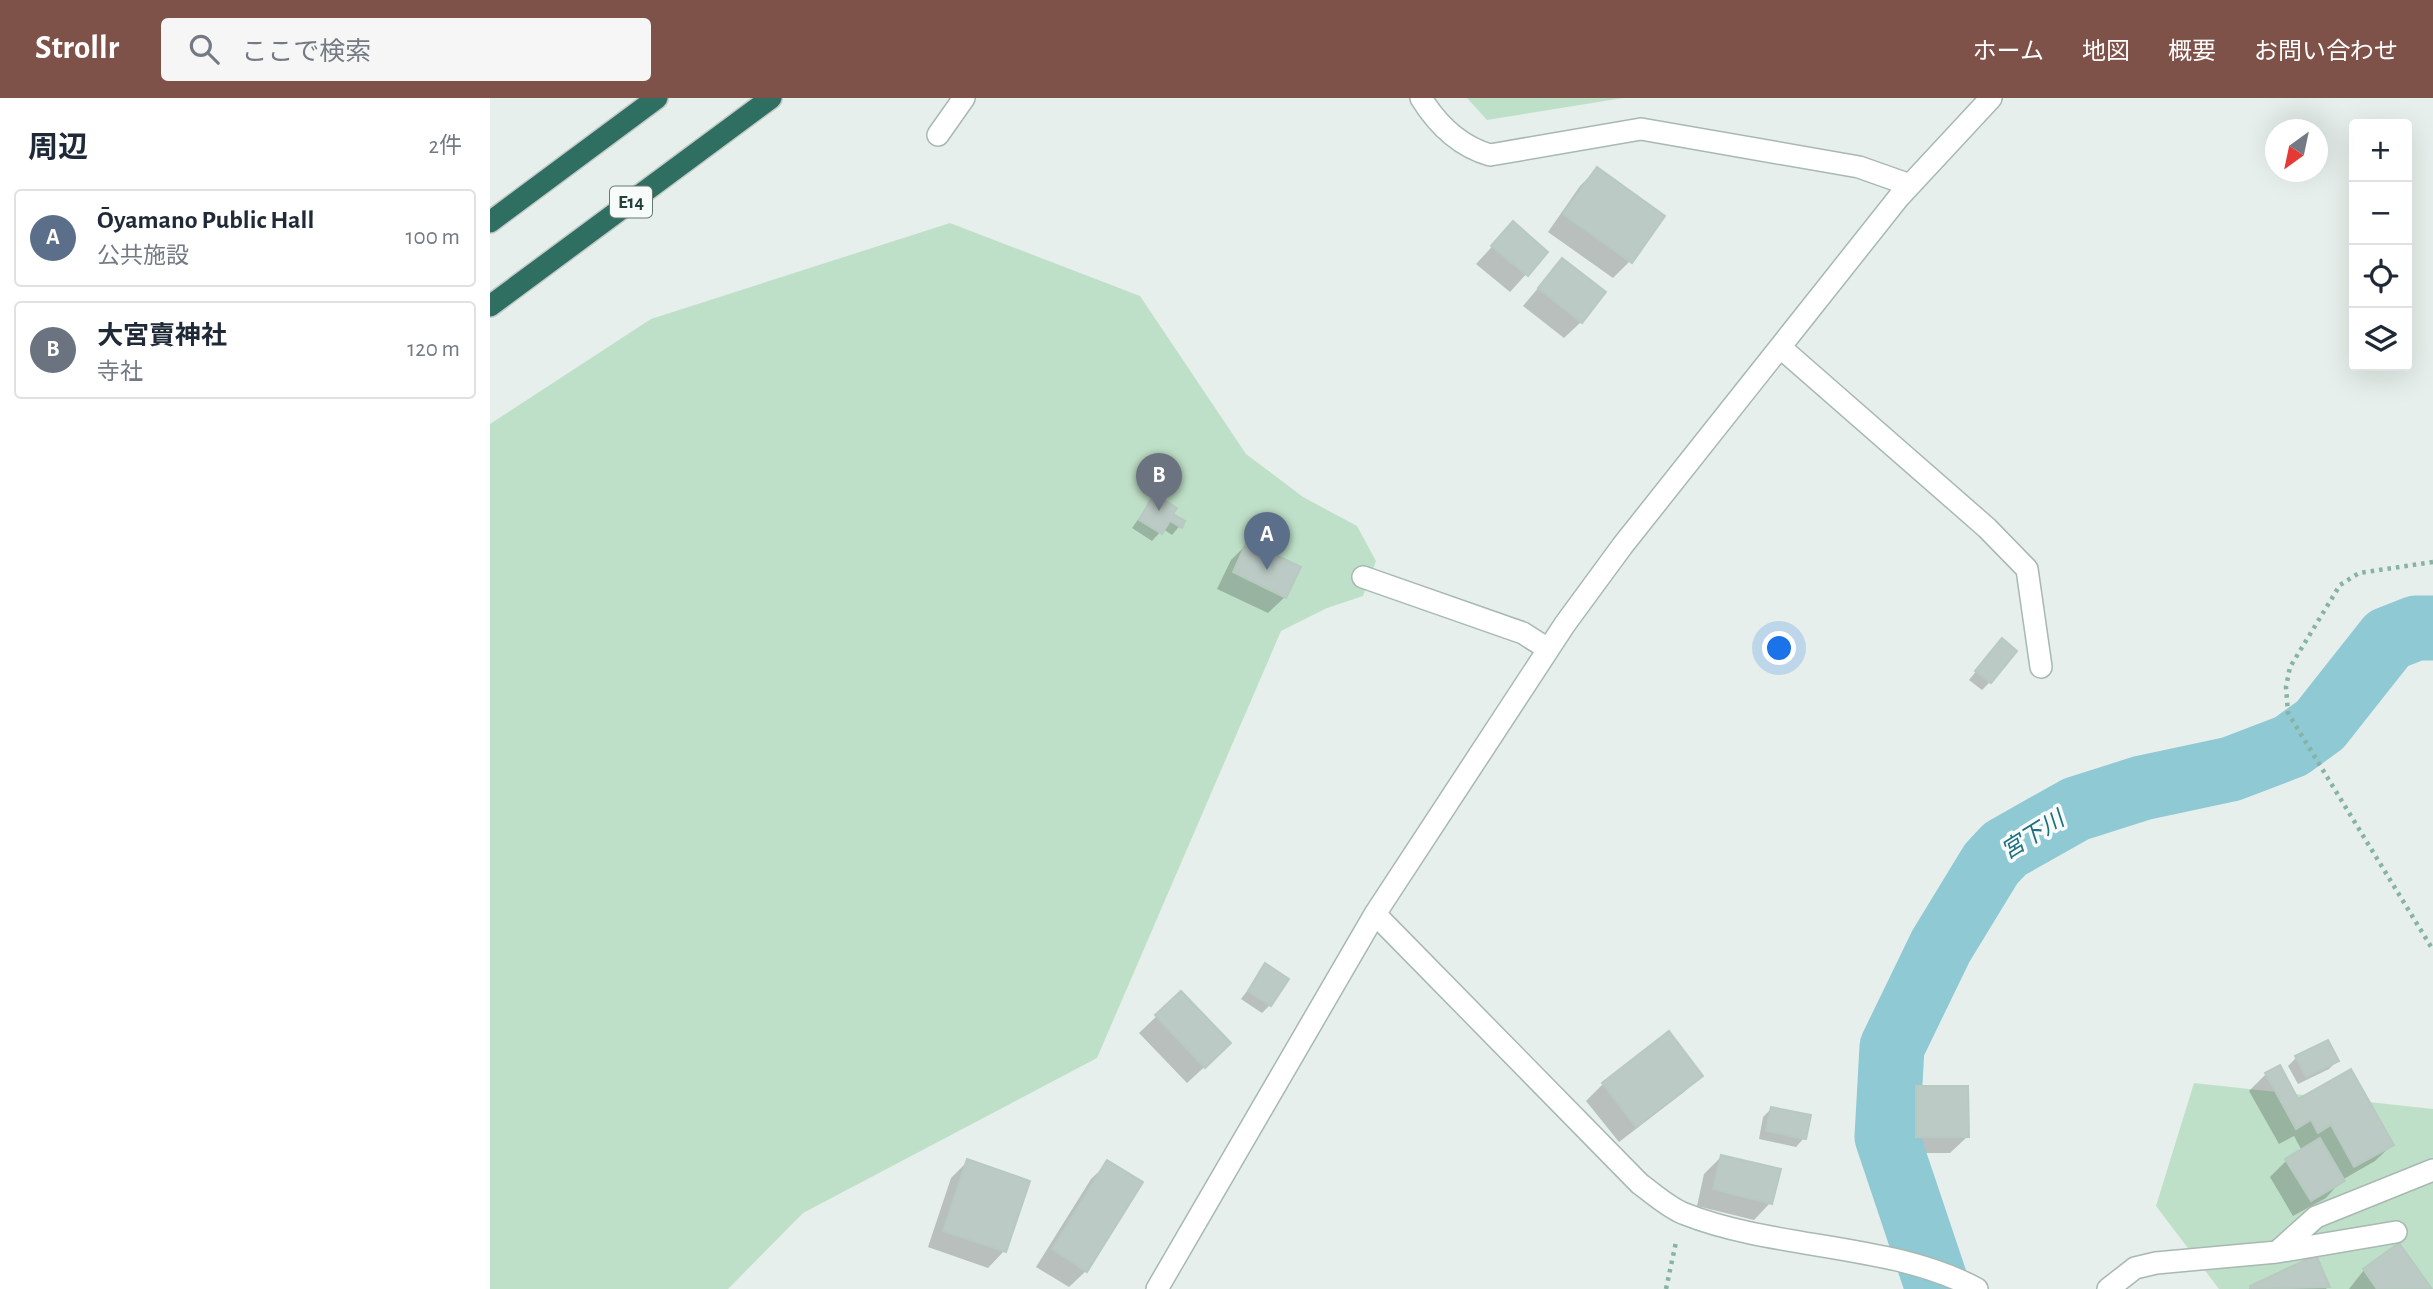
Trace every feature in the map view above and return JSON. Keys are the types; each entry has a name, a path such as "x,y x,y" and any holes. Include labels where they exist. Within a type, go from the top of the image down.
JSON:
{"highway":[{"path":"490,222 657,98"},
{"name":"E14","path":"490,306 771,98"}],"street":[{"path":"938,135 964,98"},
{"path":"1421,98 1436,122 1473,150 1490,155 1641,130 1859,167 1910,185"},
{"path":"1157,1289 1376,914 1548,649 1623,545 1910,185 1991,98"},
{"path":"1780,347 1987,528 2027,569 2041,667"},
{"path":"1363,577 1522,633 1548,649"},
{"path":"1376,914 1640,1184 1682,1213 1721,1226 1905,1263 1951,1275 1977,1289"},
{"path":"2277,1252 2316,1217 2433,1170"},
{"path":"2108,1289 2135,1268 2156,1263 2277,1252 2396,1232"}],"path":[{"path":"2433,562 2359,573 2340,584 2290,667 2286,687 2288,713 2433,950"},
{"path":"1667,1289 1682,1213"}],"green space":[{"path":"1467,98 1623,98 1487,120"},
{"path":"950,223 1140,296 1246,454 1303,497 1357,526 1376,561 1363,596 1327,608 1281,631 1097,1058 803,1213 728,1289 490,1289 490,424 651,319"},
{"path":"2194,1083 2433,1109 2433,1289 2219,1289 2156,1206"}],"building":[{"path":"1597,167 1665,216 1632,263 1563,214"},
{"path":"1513,221 1548,252 1528,276 1491,246"},
{"path":"1562,258 1606,292 1582,323 1538,288"},
{"path":"1154,494 1177,508 1173,514 1185,521 1182,528 1170,521 1162,534 1139,520"},
{"path":"1247,541 1301,567 1286,598 1233,572"},
{"path":"2002,638 2017,651 1991,683 1975,671"},
{"path":"1265,963 1289,979 1271,1006 1248,991"},
{"path":"1181,991 1231,1043 1205,1068 1155,1015"},
{"path":"1669,1031 1703,1076 1636,1127 1602,1083"},
{"path":"2328,1040 2339,1061 2306,1077 2295,1056"},
{"path":"2280,1065 2298,1099 2351,1069 2394,1145 2354,1167 2331,1125 2318,1133 2311,1120 2296,1129 2265,1073"},
{"path":"1916,1086 1968,1086 1969,1137 1916,1137"},
{"path":"1771,1107 1811,1115 1806,1139 1766,1131"},
{"path":"2320,1138 2345,1181 2311,1201 2285,1159"},
{"path":"1721,1155 1781,1169 1772,1204 1713,1189"},
{"path":"967,1159 1030,1181 1006,1252 943,1231"},
{"path":"1107,1160 1143,1182 1087,1272 1052,1249"},
{"path":"2399,1243 2432,1289 2377,1289 2363,1269"},
{"path":"2316,1255 2330,1287 2251,1289 2250,1286"}],"waterway":[{"name":"宮下川","path":"1938,1289 1887,1137 1892,1047 1941,946 1991,864 2005,849 2076,809 2142,788 2231,769 2291,746 2320,725 2388,639 2416,628 2433,628"}],"place":[{"name":"大宮賣神社","path":"1159,511"},
{"name":"Ōyamano Public Hall","path":"1267,570"}]}
